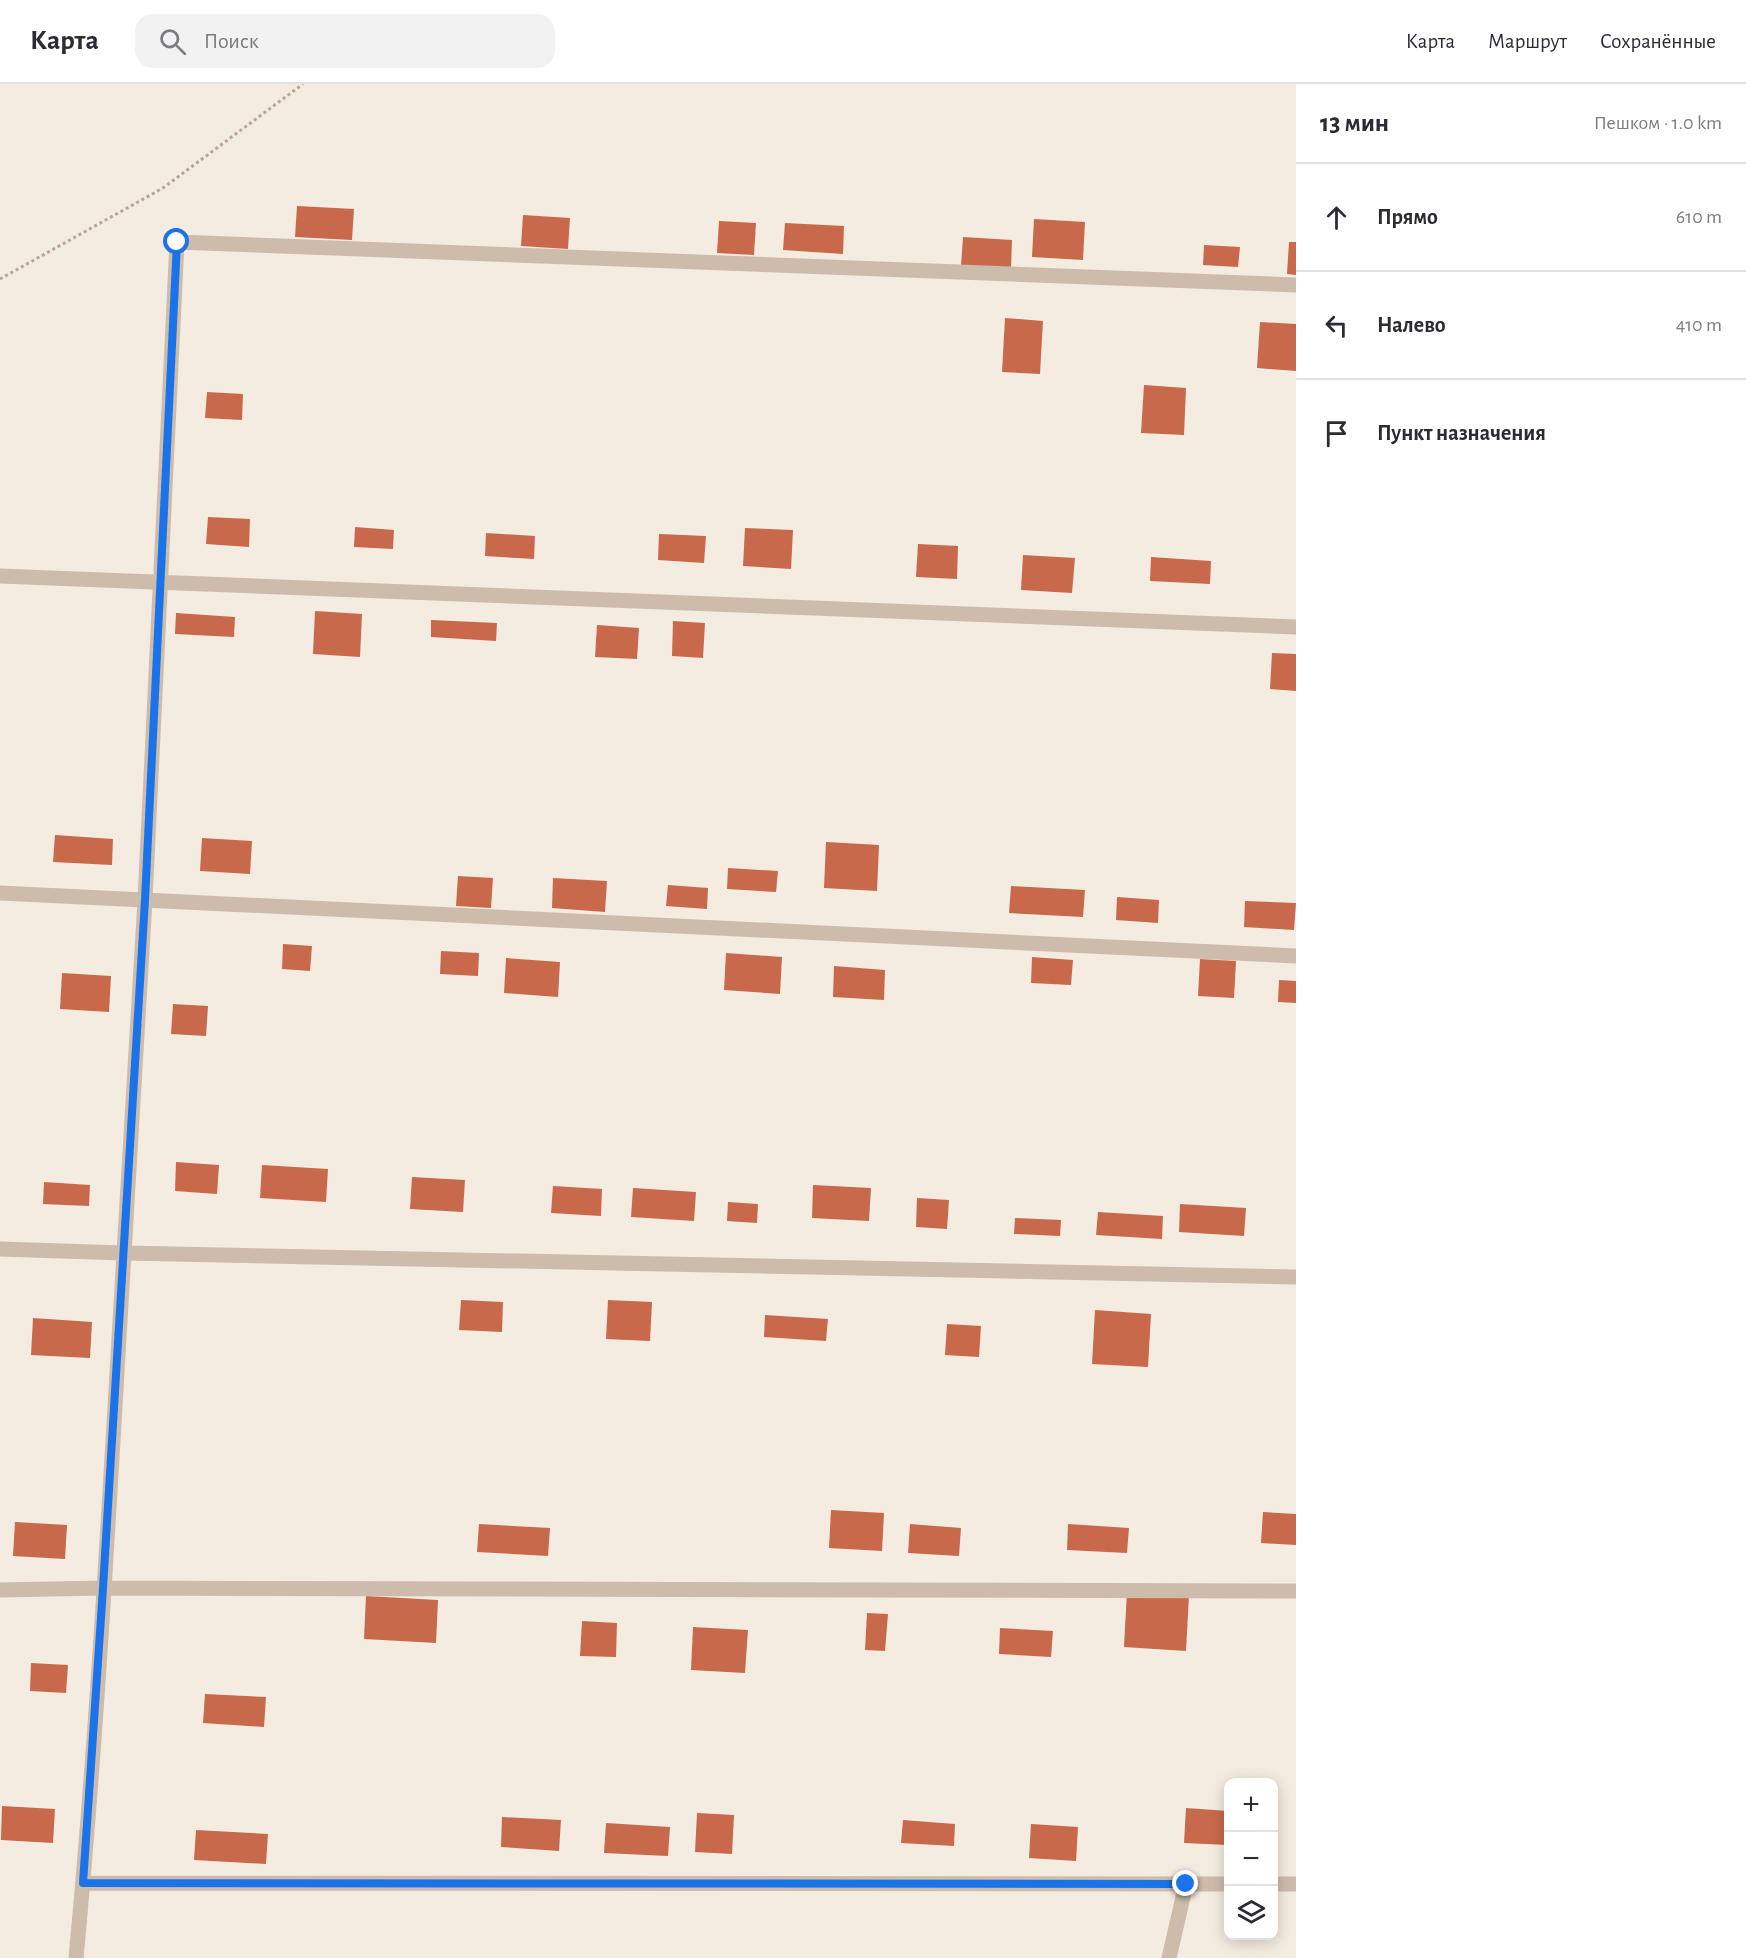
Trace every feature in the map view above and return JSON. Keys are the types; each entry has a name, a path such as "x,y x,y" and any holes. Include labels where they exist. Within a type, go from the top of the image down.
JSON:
{"street":[{"path":"76,1958 103,1588 145,900 177,242 1296,285"},
{"path":"0,576 1296,627"},
{"path":"0,893 1296,956"},
{"path":"0,1249 1296,1277"},
{"path":"0,1590 103,1588 1296,1591"},
{"path":"83,1883 1224,1884"},
{"path":"1169,1958 1186,1884"},
{"path":"1278,1884 1296,1884"}],"path":[{"path":"0,279 163,188 303,84"}],"building":[{"path":"297,206 354,209 352,240 295,237"},
{"path":"523,215 570,218 568,249 521,246"},
{"path":"1034,219 1085,222 1083,260 1032,257"},
{"path":"719,221 756,223 754,255 717,253"},
{"path":"785,223 844,226 843,254 783,250"},
{"path":"963,237 1012,240 1011,269 961,266"},
{"path":"1289,242 1296,242 1296,275 1287,274"},
{"path":"1204,245 1240,247 1238,267 1203,265"},
{"path":"1005,318 1043,321 1040,374 1002,372"},
{"path":"1260,322 1296,324 1296,371 1257,368"},
{"path":"1144,385 1186,388 1184,435 1141,433"},
{"path":"207,392 243,394 242,420 205,418"},
{"path":"208,517 250,519 249,547 206,544"},
{"path":"355,527 394,530 393,549 354,547"},
{"path":"745,528 793,530 791,569 743,566"},
{"path":"486,533 535,536 534,559 485,556"},
{"path":"659,534 706,536 704,563 658,560"},
{"path":"918,544 958,546 957,579 916,577"},
{"path":"1023,555 1075,558 1072,593 1021,590"},
{"path":"1151,557 1211,561 1210,584 1150,581"},
{"path":"315,611 362,614 360,657 313,654"},
{"path":"176,613 235,617 234,637 175,634"},
{"path":"431,620 497,623 496,641 431,637"},
{"path":"673,621 705,623 703,658 672,656"},
{"path":"597,625 639,628 637,659 595,657"},
{"path":"1272,653 1296,654 1296,691 1270,689"},
{"path":"55,835 113,839 112,865 53,862"},
{"path":"202,838 252,841 250,874 200,871"},
{"path":"826,842 879,845 877,891 824,888"},
{"path":"728,868 778,871 776,892 727,889"},
{"path":"458,876 493,878 491,908 456,906"},
{"path":"553,878 607,881 605,912 552,908"},
{"path":"668,885 708,888 707,909 666,906"},
{"path":"1011,886 1085,890 1083,917 1009,913"},
{"path":"1117,897 1159,900 1158,923 1116,920"},
{"path":"1245,901 1296,903 1294,930 1244,927"},
{"path":"283,944 312,946 310,971 282,969"},
{"path":"441,951 479,953 478,976 440,974"},
{"path":"726,953 782,957 780,994 724,990"},
{"path":"1032,957 1073,960 1071,985 1031,983"},
{"path":"506,958 560,962 558,997 504,993"},
{"path":"1200,959 1236,961 1234,998 1198,996"},
{"path":"834,966 885,970 884,1000 833,997"},
{"path":"62,973 111,976 109,1012 60,1009"},
{"path":"1279,980 1296,981 1296,1003 1278,1002"},
{"path":"173,1004 208,1006 206,1036 171,1034"},
{"path":"176,1162 219,1165 217,1194 175,1191"},
{"path":"262,1165 328,1169 326,1202 260,1198"},
{"path":"412,1177 465,1180 463,1212 410,1209"},
{"path":"44,1182 90,1185 89,1206 43,1204"},
{"path":"813,1185 871,1188 869,1221 812,1218"},
{"path":"553,1186 602,1189 601,1216 551,1213"},
{"path":"633,1188 696,1192 694,1221 631,1217"},
{"path":"917,1198 949,1200 947,1229 916,1227"},
{"path":"728,1202 758,1204 757,1223 727,1221"},
{"path":"1180,1204 1246,1208 1244,1236 1179,1232"},
{"path":"1098,1212 1163,1216 1162,1239 1096,1235"},
{"path":"1015,1218 1061,1220 1060,1236 1014,1234"},
{"path":"461,1300 503,1302 502,1332 459,1330"},
{"path":"608,1300 652,1302 650,1341 606,1339"},
{"path":"1095,1310 1151,1314 1148,1367 1092,1364"},
{"path":"765,1315 828,1319 826,1341 764,1337"},
{"path":"33,1318 92,1322 90,1358 31,1355"},
{"path":"947,1324 981,1326 979,1357 945,1355"},
{"path":"831,1510 884,1513 882,1551 829,1548"},
{"path":"1263,1512 1296,1514 1296,1545 1261,1543"},
{"path":"15,1522 67,1525 65,1559 13,1556"},
{"path":"479,1524 550,1528 548,1556 477,1552"},
{"path":"910,1524 961,1528 959,1556 908,1553"},
{"path":"1068,1524 1129,1528 1127,1553 1067,1550"},
{"path":"1127,1591 1189,1595 1186,1651 1124,1647"},
{"path":"366,1596 438,1600 436,1643 364,1639"},
{"path":"867,1613 888,1614 885,1651 865,1650"},
{"path":"582,1621 617,1623 616,1657 580,1656"},
{"path":"693,1627 748,1630 745,1673 691,1670"},
{"path":"1000,1628 1053,1631 1051,1657 999,1654"},
{"path":"31,1663 68,1665 66,1693 30,1691"},
{"path":"205,1694 266,1697 264,1727 203,1723"},
{"path":"2,1806 55,1809 53,1843 1,1840"},
{"path":"1186,1808 1224,1811 1224,1845 1184,1843"},
{"path":"697,1813 734,1815 732,1854 695,1852"},
{"path":"502,1817 561,1820 559,1851 501,1847"},
{"path":"903,1820 955,1824 954,1846 901,1843"},
{"path":"606,1823 670,1827 668,1856 604,1853"},
{"path":"1031,1824 1078,1827 1076,1861 1029,1858"},
{"path":"196,1830 268,1834 266,1864 194,1860"}],"route":[{"path":"177,242 145,900 83,1883 1186,1884"}]}
